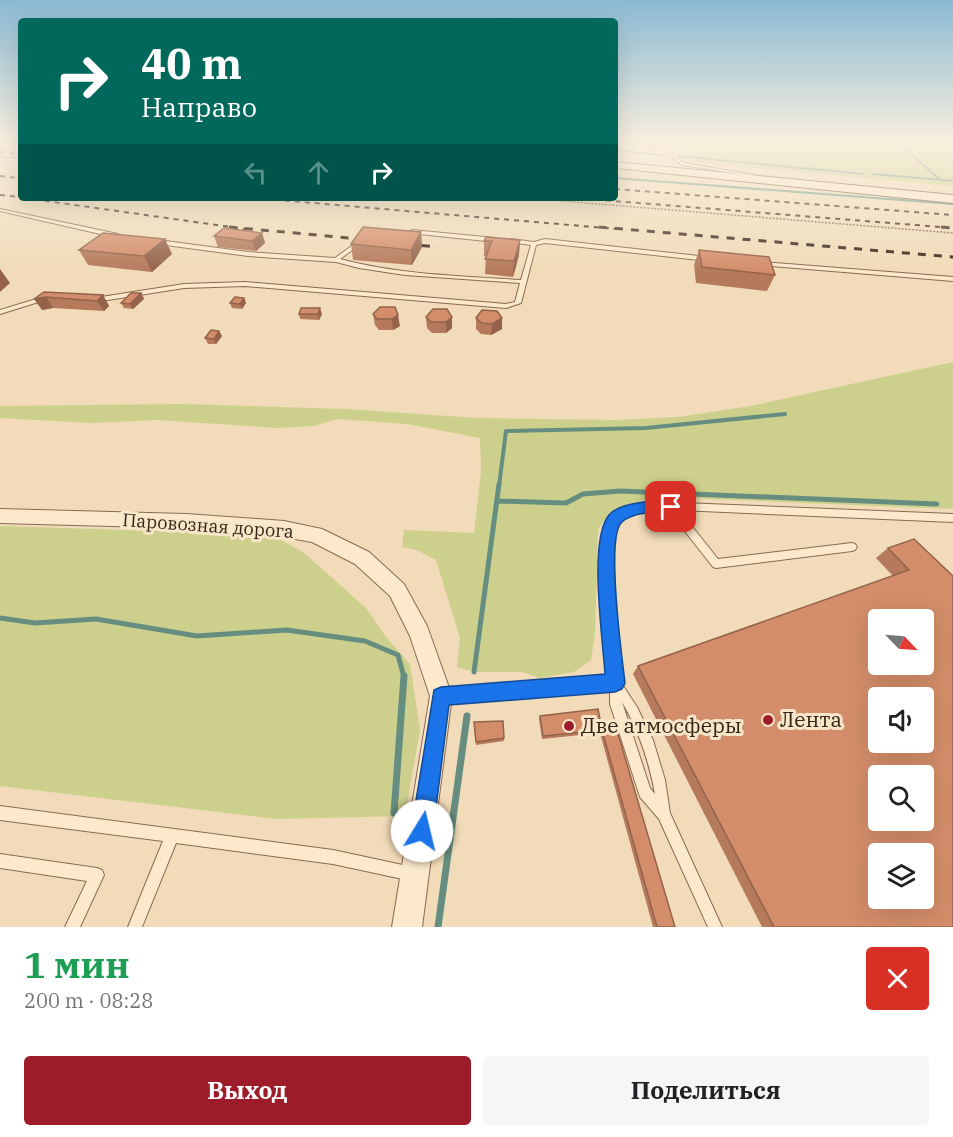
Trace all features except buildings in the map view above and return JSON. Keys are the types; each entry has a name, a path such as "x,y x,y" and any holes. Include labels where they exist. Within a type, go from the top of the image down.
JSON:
{"main road":[{"path":"826,186 953,199"},
{"path":"878,186 953,193"}],"street":[{"name":"Паровозная дорога","path":"0,516 186,521 285,529 315,535 362,558 397,590 420,633 441,696"},
{"path":"407,927 441,696"}],"lane":[{"path":"0,210 122,237"},
{"path":"406,231 721,260"},
{"path":"336,260 363,240"},
{"path":"156,242 248,254 336,260 366,268 524,282"},
{"path":"85,300 105,300 184,286 245,284 506,306 518,303 534,244"},
{"path":"756,264 953,279"},
{"path":"0,312 45,298 55,299"},
{"path":"715,927 664,814 645,792 616,704 606,573 607,535 615,518 626,512 657,506 953,518"},
{"path":"671,507 716,564 852,547"},
{"path":"441,696 615,683"},
{"path":"615,683 630,702 659,777 663,788 664,814"},
{"path":"0,813 333,857 416,874"},
{"path":"135,927 172,836"},
{"path":"0,861 97,875 72,927"}],"path":[{"path":"562,201 953,233"}],"green space":[{"path":"953,362 953,509 660,497 625,506 610,515 598,530 595,634 591,660 574,672 540,678 522,672 474,672 457,667 460,638 436,560 417,550 402,547 404,530 474,533 481,471 480,438 407,424 338,419 313,426 278,428 157,420 91,423 0,418 0,406 182,404 346,409 477,418 616,420 678,417 751,406"},
{"path":"0,526 224,533 279,539 303,552 366,608 386,637 410,664 420,730 405,816 277,819 0,786"}],"waterway":[{"path":"722,186 953,204"},
{"path":"499,486 506,431 646,428 785,414"},
{"path":"474,672 499,484"},
{"path":"497,501 566,503 583,494 620,491 937,504"},
{"path":"0,618 35,623 96,619 197,636 287,630 365,641 398,655 404,677"},
{"path":"394,813 404,677"},
{"path":"438,927 467,716"}],"railway":[{"path":"618,189 953,215"},
{"path":"0,195 18,197"},
{"path":"46,201 234,227"},
{"path":"290,201 617,229"},
{"path":"614,201 953,228 941,227"},
{"path":"229,227 234,227"},
{"path":"234,227 371,240"},
{"path":"234,227 245,229"},
{"path":"599,227 953,257"},
{"path":"406,244 438,247"}],"place":[{"name":"Лента","path":"768,720"},
{"name":"Две атмосферы","path":"569,726"}],"route":[{"path":"422,831 441,696 615,683 606,573 607,535 610,525 615,518 626,512 657,506 671,507"}]}
